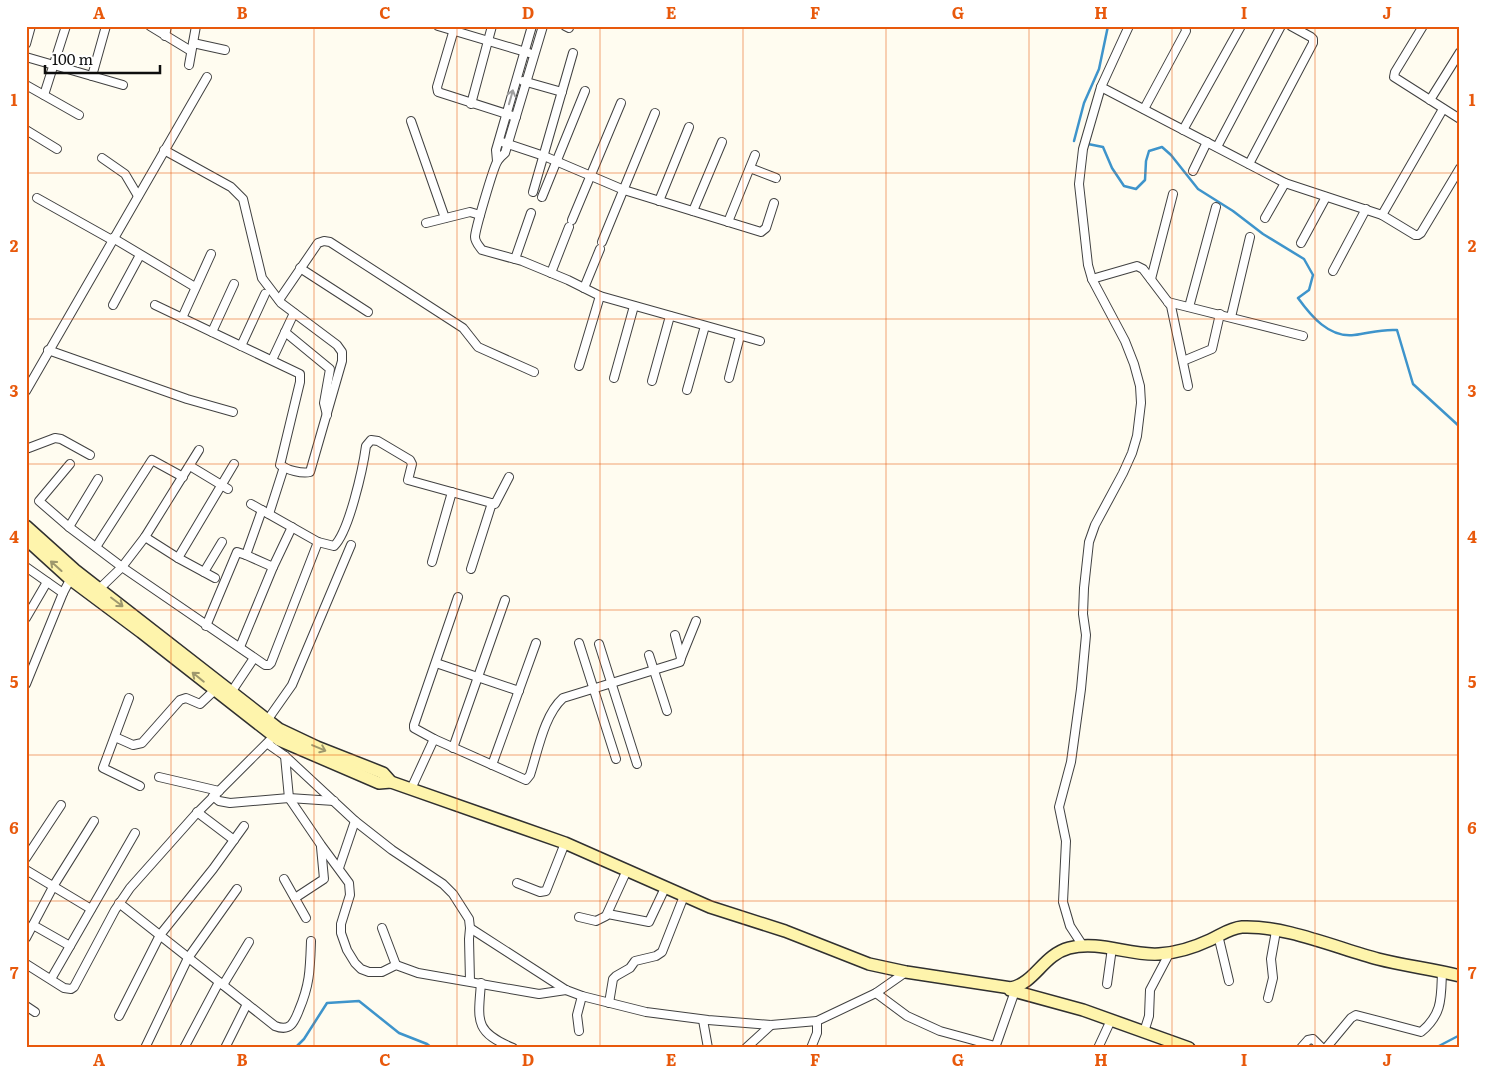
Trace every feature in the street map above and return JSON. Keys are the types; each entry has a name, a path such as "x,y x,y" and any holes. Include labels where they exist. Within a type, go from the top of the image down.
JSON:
{"street":[{"path":"26,44 32,26"},
{"path":"44,95 55,66 66,26"},
{"path":"92,76 106,26"},
{"path":"150,26 165,36 192,47 225,50"},
{"path":"165,36 167,26"},
{"path":"189,65 196,26"},
{"path":"438,26 454,29 534,54"},
{"path":"471,104 492,26"},
{"path":"498,162 496,150 532,26"},
{"path":"542,26 505,153 498,162 475,232 475,239 478,245 482,250 515,259 551,273 600,296 760,341"},
{"path":"1083,946 1070,926 1063,902 1066,841 1059,807 1071,762 1081,689 1086,635 1083,614 1084,588 1089,542 1095,525 1132,453 1137,436 1141,403 1140,386 1134,364 1125,341 1092,279 1088,265 1079,184 1084,143 1101,86 1129,26"},
{"path":"1183,130 1240,26"},
{"path":"1217,147 1281,26"},
{"path":"1250,164 1313,43 1313,39 1300,28 1291,26"},
{"path":"1423,26 1394,76 1460,119"},
{"path":"1144,109 1187,28"},
{"path":"454,29 437,91 440,94 516,117"},
{"path":"1430,100 1460,52"},
{"path":"533,192 573,53"},
{"path":"26,58 122,85"},
{"path":"26,390 207,77"},
{"path":"517,79 562,92"},
{"path":"26,85 79,115"},
{"path":"1101,86 1285,183 1382,215 1414,235 1418,235 1460,168"},
{"path":"542,197 585,91"},
{"path":"551,273 621,103"},
{"path":"1382,215 1444,109"},
{"path":"584,288 655,113"},
{"path":"411,121 445,218"},
{"path":"659,201 689,127"},
{"path":"26,130 57,149"},
{"path":"499,140 544,156 624,190 761,232 766,228 774,204"},
{"path":"693,211 722,142"},
{"path":"1193,171 1207,142"},
{"path":"155,305 297,372 301,377 280,465 306,473 310,472 342,361 342,352 337,345 294,314 279,300 260,273 243,199 240,194 231,186 164,150"},
{"path":"728,222 755,155"},
{"path":"102,158 125,174 138,196"},
{"path":"750,168 776,178"},
{"path":"1265,218 1285,183"},
{"path":"1151,279 1173,194"},
{"path":"1301,243 1326,197"},
{"path":"37,198 113,239 195,287"},
{"path":"1189,307 1216,207"},
{"path":"1333,272 1366,209"},
{"path":"426,223 470,212 480,215"},
{"path":"515,259 531,213"},
{"path":"1230,317 1250,237"},
{"path":"279,300 320,241 330,242 463,328 478,347 534,372"},
{"path":"182,318 211,254"},
{"path":"113,305 140,255"},
{"path":"1092,279 1137,266 1143,269 1171,306 1188,386"},
{"path":"300,268 368,312"},
{"path":"212,332 234,284"},
{"path":"242,346 265,294"},
{"path":"579,366 600,296"},
{"path":"1168,302 1303,336"},
{"path":"614,378 634,306"},
{"path":"272,360 294,314"},
{"path":"1182,361 1212,349 1220,314"},
{"path":"652,381 670,316"},
{"path":"687,390 705,326"},
{"path":"285,332 330,369 324,403 327,415"},
{"path":"729,378 740,336"},
{"path":"48,350 187,399 233,412"},
{"path":"26,449 55,438 61,439 90,455"},
{"path":"251,504 318,542 334,546 338,541 353,501 366,446 371,440 378,441 410,460 412,464 408,480 495,504 509,477"},
{"path":"97,592 122,567 145,537 199,450"},
{"path":"96,547 152,460 183,477"},
{"path":"70,464 39,501 69,527 122,567 265,665 270,665 271,663 318,542"},
{"path":"178,558 225,488 234,464"},
{"path":"190,466 225,488"},
{"path":"246,555 284,467"},
{"path":"69,527 98,479"},
{"path":"432,562 452,492"},
{"path":"471,568 492,503"},
{"path":"26,526 72,574"},
{"path":"240,647 272,567 292,527"},
{"path":"145,537 215,578"},
{"path":"26,539 97,592 265,724 285,756 355,821 392,850 443,884 454,894 469,920 470,982"},
{"path":"204,572 222,542"},
{"path":"265,724 292,685 352,545"},
{"path":"206,626 237,552 272,567"},
{"path":"26,567 62,593"},
{"path":"26,684 62,593 72,574"},
{"path":"26,618 47,582"},
{"path":"458,597 414,725 416,731 522,779 528,779 549,716 557,703 563,698 676,664 681,658 696,621"},
{"path":"453,748 505,600"},
{"path":"675,635 681,658"},
{"path":"492,765 536,643"},
{"path":"579,643 616,759"},
{"path":"598,644 638,764"},
{"path":"649,655 667,711"},
{"path":"230,696 254,658"},
{"path":"436,663 519,691"},
{"path":"115,738 133,745 142,743 180,700 186,698 200,704 218,686"},
{"path":"129,698 103,768 140,786"},
{"path":"274,736 319,758 379,783 391,782 565,843 710,907 784,931 869,964 906,972 1011,988 1026,982 1048,959 1068,949 1083,946 1112,948 1142,954 1170,952 1186,949 1228,930 1244,927 1288,932 1380,960 1460,976"},
{"path":"26,964 67,989 74,987 119,903 130,888 216,793 274,736"},
{"path":"412,789 434,739"},
{"path":"285,756 289,798 320,845 339,868 350,888 350,895 341,924 341,934 347,950 361,969 369,972 382,972 396,965 418,973 539,994 566,990"},
{"path":"159,777 216,793"},
{"path":"216,793 219,801 230,803 289,798 334,801"},
{"path":"26,858 61,806"},
{"path":"198,812 234,840"},
{"path":"26,938 54,886 94,821"},
{"path":"339,868 355,821"},
{"path":"119,1016 160,935 213,869 244,826"},
{"path":"51,979 135,833"},
{"path":"516,883 540,892 546,891 565,843"},
{"path":"295,898 324,879 320,845"},
{"path":"26,870 91,909"},
{"path":"579,917 596,921 604,919 608,914 626,870"},
{"path":"284,879 306,918"},
{"path":"608,914 649,922 664,888"},
{"path":"145,1048 188,958 237,889"},
{"path":"609,1003 613,979 616,976 630,968 635,961 656,956 662,952 684,896"},
{"path":"119,903 275,1026 284,1029 291,1026 308,989 312,941"},
{"path":"33,925 70,946"},
{"path":"382,928 396,965"},
{"path":"470,928 566,990 582,996 646,1012 703,1020 772,1025 817,1021 876,993 906,972"},
{"path":"1268,998 1273,978 1271,959 1276,931"},
{"path":"1218,935 1229,981"},
{"path":"184,1048 221,983 250,942"},
{"path":"1107,984 1112,948"},
{"path":"1144,1032 1149,1016 1150,990 1170,952"},
{"path":"1300,1048 1308,1040 1313,1039 1324,1048 1351,1018 1356,1015 1421,1032 1437,1014 1441,1000 1442,971"},
{"path":"481,983 479,1012 483,1029 489,1035 513,1048"},
{"path":"1001,987 1084,1010 1189,1048"},
{"path":"876,993 907,1016 932,1027 995,1047 1015,991"},
{"path":"579,1031 578,1015 582,996"},
{"path":"225,1048 247,1004"},
{"path":"26,1006 35,1012"},
{"path":"703,1020 708,1048"},
{"path":"1098,1048 1111,1020"},
{"path":"811,1048 817,1033 817,1021"},
{"path":"746,1048 772,1025"}],"waterway":[{"path":"1074,141 1084,103 1099,69 1108,26"},
{"path":"1088,144 1103,147 1112,168 1124,186 1136,189 1145,180 1146,161 1149,151 1162,147 1171,155 1198,189 1233,211 1263,234 1304,259 1313,275 1309,290 1298,298 1322,324 1337,333 1345,335 1397,330 1413,384 1460,427"},
{"path":"295,1048 304,1039 327,1003 359,1001 399,1033 427,1044 432,1048"},
{"path":"1435,1048 1460,1035"}]}
